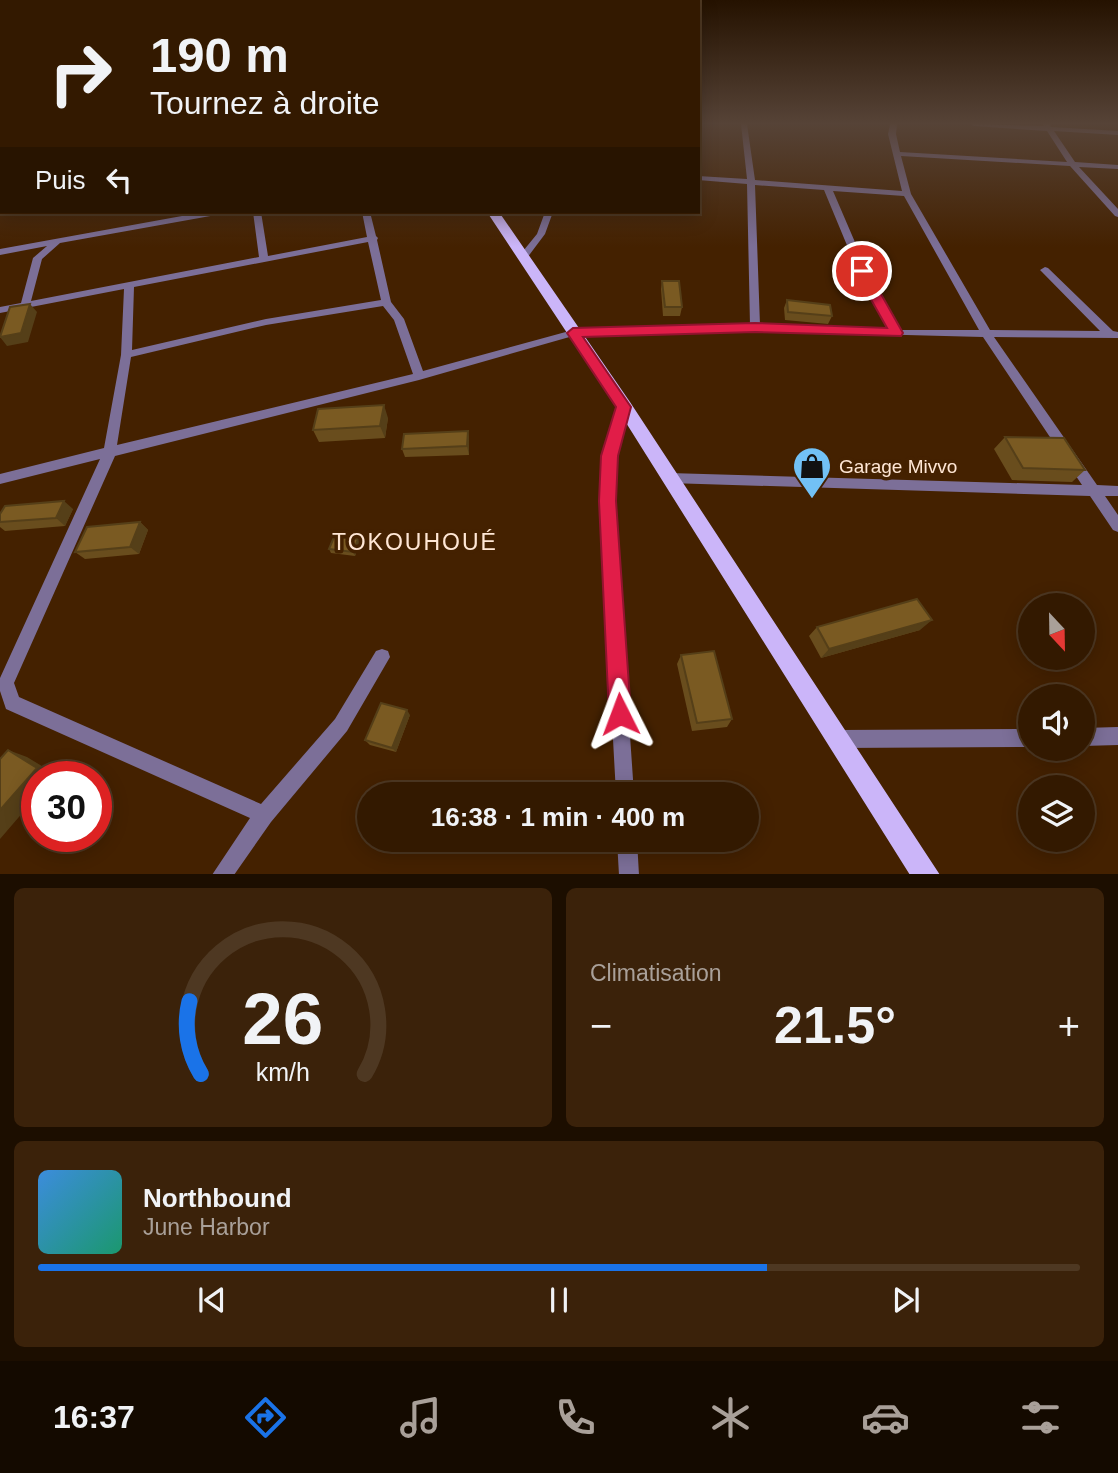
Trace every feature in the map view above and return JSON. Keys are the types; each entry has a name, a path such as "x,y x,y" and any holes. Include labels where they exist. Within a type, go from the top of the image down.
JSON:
{"main road":[{"path":"494,214 624,407 836,739 926,874"}],"street":[{"path":"749,165 755,328"},
{"path":"901,165 907,194 987,335 1118,526"},
{"path":"1074,165 1118,214"},
{"path":"1085,165 1118,167"},
{"path":"700,178 907,194"},
{"path":"827,187 871,291 896,333"},
{"path":"0,251 205,214"},
{"path":"257,214 264,258"},
{"path":"367,214 386,302 399,318 419,376"},
{"path":"524,256 541,234 548,214"},
{"path":"0,310 373,238"},
{"path":"24,305 38,258 58,242"},
{"path":"1045,270 1114,335"},
{"path":"130,285 126,355 110,452 4,690 12,704 264,815"},
{"path":"126,355 266,322 386,302"},
{"path":"0,479 419,376 573,333 755,328 987,335 1114,335"},
{"path":"624,407 609,456 607,501 624,782"},
{"path":"669,478 1118,491"},
{"path":"222,874 264,815 341,725 382,657"},
{"path":"1095,737 1118,736"},
{"path":"836,739 1018,738"},
{"path":"628,852 629,874"}],"building":[{"path":"662,281 679,281 682,307 665,307"},
{"path":"787,300 830,305 832,316 788,312"},
{"path":"30,304 21,333 0,337 10,307"},
{"path":"384,405 380,426 313,430 318,409"},
{"path":"468,431 467,446 402,449 404,434"},
{"path":"1005,437 1064,438 1085,470 1023,468"},
{"path":"64,501 56,518 0,522 0,514 5,506"},
{"path":"140,522 130,547 75,552 87,527"},
{"path":"334,537 358,539 353,552 329,549"},
{"path":"917,599 932,620 829,649 817,627"},
{"path":"714,651 732,719 697,723 681,655"},
{"path":"381,703 407,710 392,748 365,740"},
{"path":"8,750 26,761 21,761 21,786 0,810 0,759"}],"place":[{"name":"Garage Mivvo","path":"812,500"}],"district":[{"name":"TOKOUHOUÉ","path":"415,542"}],"route":[{"path":"620,714 607,501 609,456 624,407 573,333 755,328 896,333 862,271"}]}
